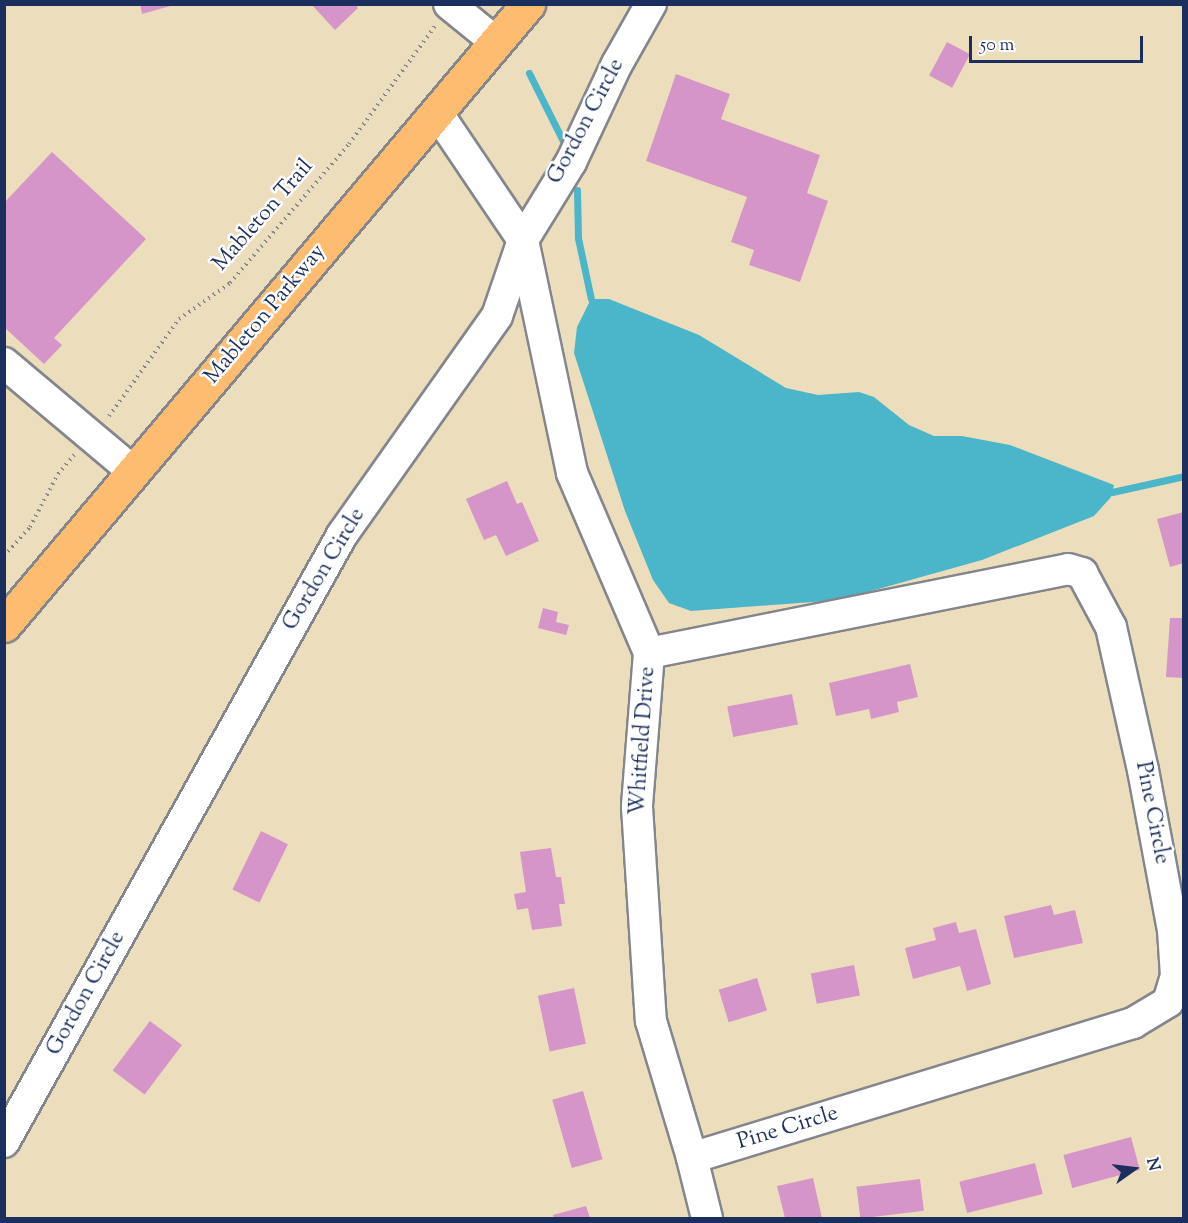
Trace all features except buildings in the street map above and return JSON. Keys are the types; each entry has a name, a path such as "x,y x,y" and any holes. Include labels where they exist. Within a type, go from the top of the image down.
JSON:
{"main road":[{"name":"Mableton Parkway","path":"4,625 438,114 528,4"}],"street":[{"name":"Gordon Circle","path":"4,1142 342,535 497,316 523,240 571,162 617,64 651,4"},
{"path":"451,6 497,43"},
{"path":"438,114 523,240"},
{"name":"Whitfield Drive","path":"523,240 572,473 649,653 637,807 651,1021 693,1158 707,1218"},
{"path":"4,363 134,472"},
{"name":"Pine Circle","path":"649,653 1068,569 1082,573 1111,627 1143,770 1173,930 1176,976 1168,1002 1133,1023 693,1158"}],"path":[{"name":"Mableton Trail","path":"4,556 30,527 58,474 111,413 179,319 230,283 349,144 427,34 451,6"}],"water":[{"path":"591,299 609,299 699,335 786,388 818,395 859,392 874,397 909,425 934,436 962,436 1010,445 1114,485 1111,497 1094,516 982,560 839,600 691,611 669,603 653,580 625,511 574,353 577,327"}],"waterway":[{"path":"529,73 563,141"},
{"path":"577,190 578,238 591,299"},
{"path":"1112,492 1184,476"}]}
